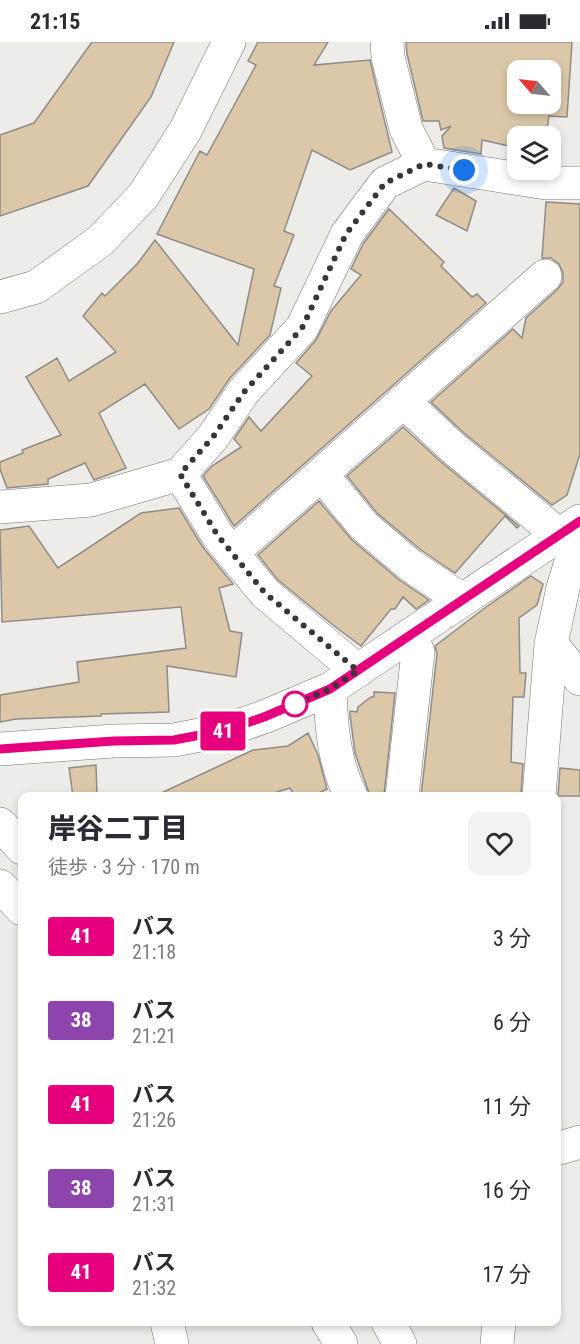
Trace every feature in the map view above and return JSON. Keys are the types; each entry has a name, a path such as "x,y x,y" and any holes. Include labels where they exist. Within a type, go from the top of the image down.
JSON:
{"main road":[{"path":"0,297 36,287 100,241 143,196 185,131 229,42"},
{"path":"387,42 388,57 406,129 424,164"},
{"path":"0,507 91,500 180,474 213,437 244,392 302,328 346,234 385,183 424,164 546,183 580,183"},
{"path":"232,552 545,276"},
{"path":"403,401 452,447 573,529"},
{"path":"180,474 218,536 265,593 358,671"},
{"path":"321,474 364,525 410,565 462,600"},
{"path":"538,792 551,644 574,578 573,529"},
{"path":"0,749 114,741 174,740 226,730 264,717 330,689 573,529"},
{"path":"402,792 418,652 410,636"},
{"path":"551,644 580,679"},
{"path":"330,689 331,727 342,779 349,792"},
{"path":"0,824 18,844"},
{"path":"0,886 18,905"},
{"path":"561,1148 580,1142"},
{"path":"168,1326 171,1344"},
{"path":"330,1326 341,1344"},
{"path":"390,1326 400,1344"},
{"path":"497,1344 499,1326"}],"building":[{"path":"92,42 174,42 151,97 88,186 0,216 0,135 34,123"},
{"path":"258,42 328,42 314,65 370,60 392,152 350,170 312,150 284,231 294,235 274,286 281,288 270,335 230,378 209,409 179,429 145,384 99,413 126,468 94,480 85,463 48,479 48,484 7,488 0,469 0,462 23,453 22,450 61,435 26,377 57,358 69,381 116,352 83,316 102,293 105,296 138,263 155,240 238,345 254,269 157,234 200,151 207,155 256,65 248,61"},
{"path":"406,42 572,42 567,117 549,116 548,126 507,126 507,146 482,140 481,154 444,148 442,136 451,126 441,130 439,121 423,121"},
{"path":"454,188 476,201 467,231 436,215"},
{"path":"546,202 580,204 580,454 567,495 552,505 464,433 431,402 513,329 522,338 526,318 563,282 563,273 559,264 551,258 542,258"},
{"path":"389,209 444,262 441,266 472,297 477,294 486,303 234,526 203,476 212,466 241,447 234,439 249,417 261,431 312,376 296,363 316,340 331,311 361,275 351,269 363,244"},
{"path":"403,427 440,461 519,526 517,528 505,516 455,573 421,550 377,513 347,476"},
{"path":"319,501 352,540 398,579 429,600 416,609 403,597 361,646 278,580 258,555"},
{"path":"179,508 202,546 233,584 219,588 230,631 242,633 236,677 167,666 169,712 16,719 0,722 0,695 79,682 77,662 186,648 181,607 2,622 0,530 29,526 58,568 141,513"},
{"path":"531,576 543,584 537,605 519,618 520,673 526,673 524,697 513,697 511,762 523,764 521,792 421,792 437,654 435,646"},
{"path":"374,692 395,693 384,792 369,792 355,753 350,715 350,711 357,712 358,707 374,697"},
{"path":"308,733 318,755 327,789 321,792 292,792 290,788 278,792 164,792 253,750 288,746"},
{"path":"96,765 97,792 72,792 69,768"},
{"path":"560,768 580,770 580,796 561,796 561,792 558,792"}],"bus line":[{"name":"41","path":"0,749 114,741 174,740 226,730 264,717 330,689 580,521"}],"route":[{"path":"295,704 286,708 330,689 358,671 265,593 218,536 180,474 213,437 244,392 302,328 346,234 385,183 424,164 464,170"}]}
